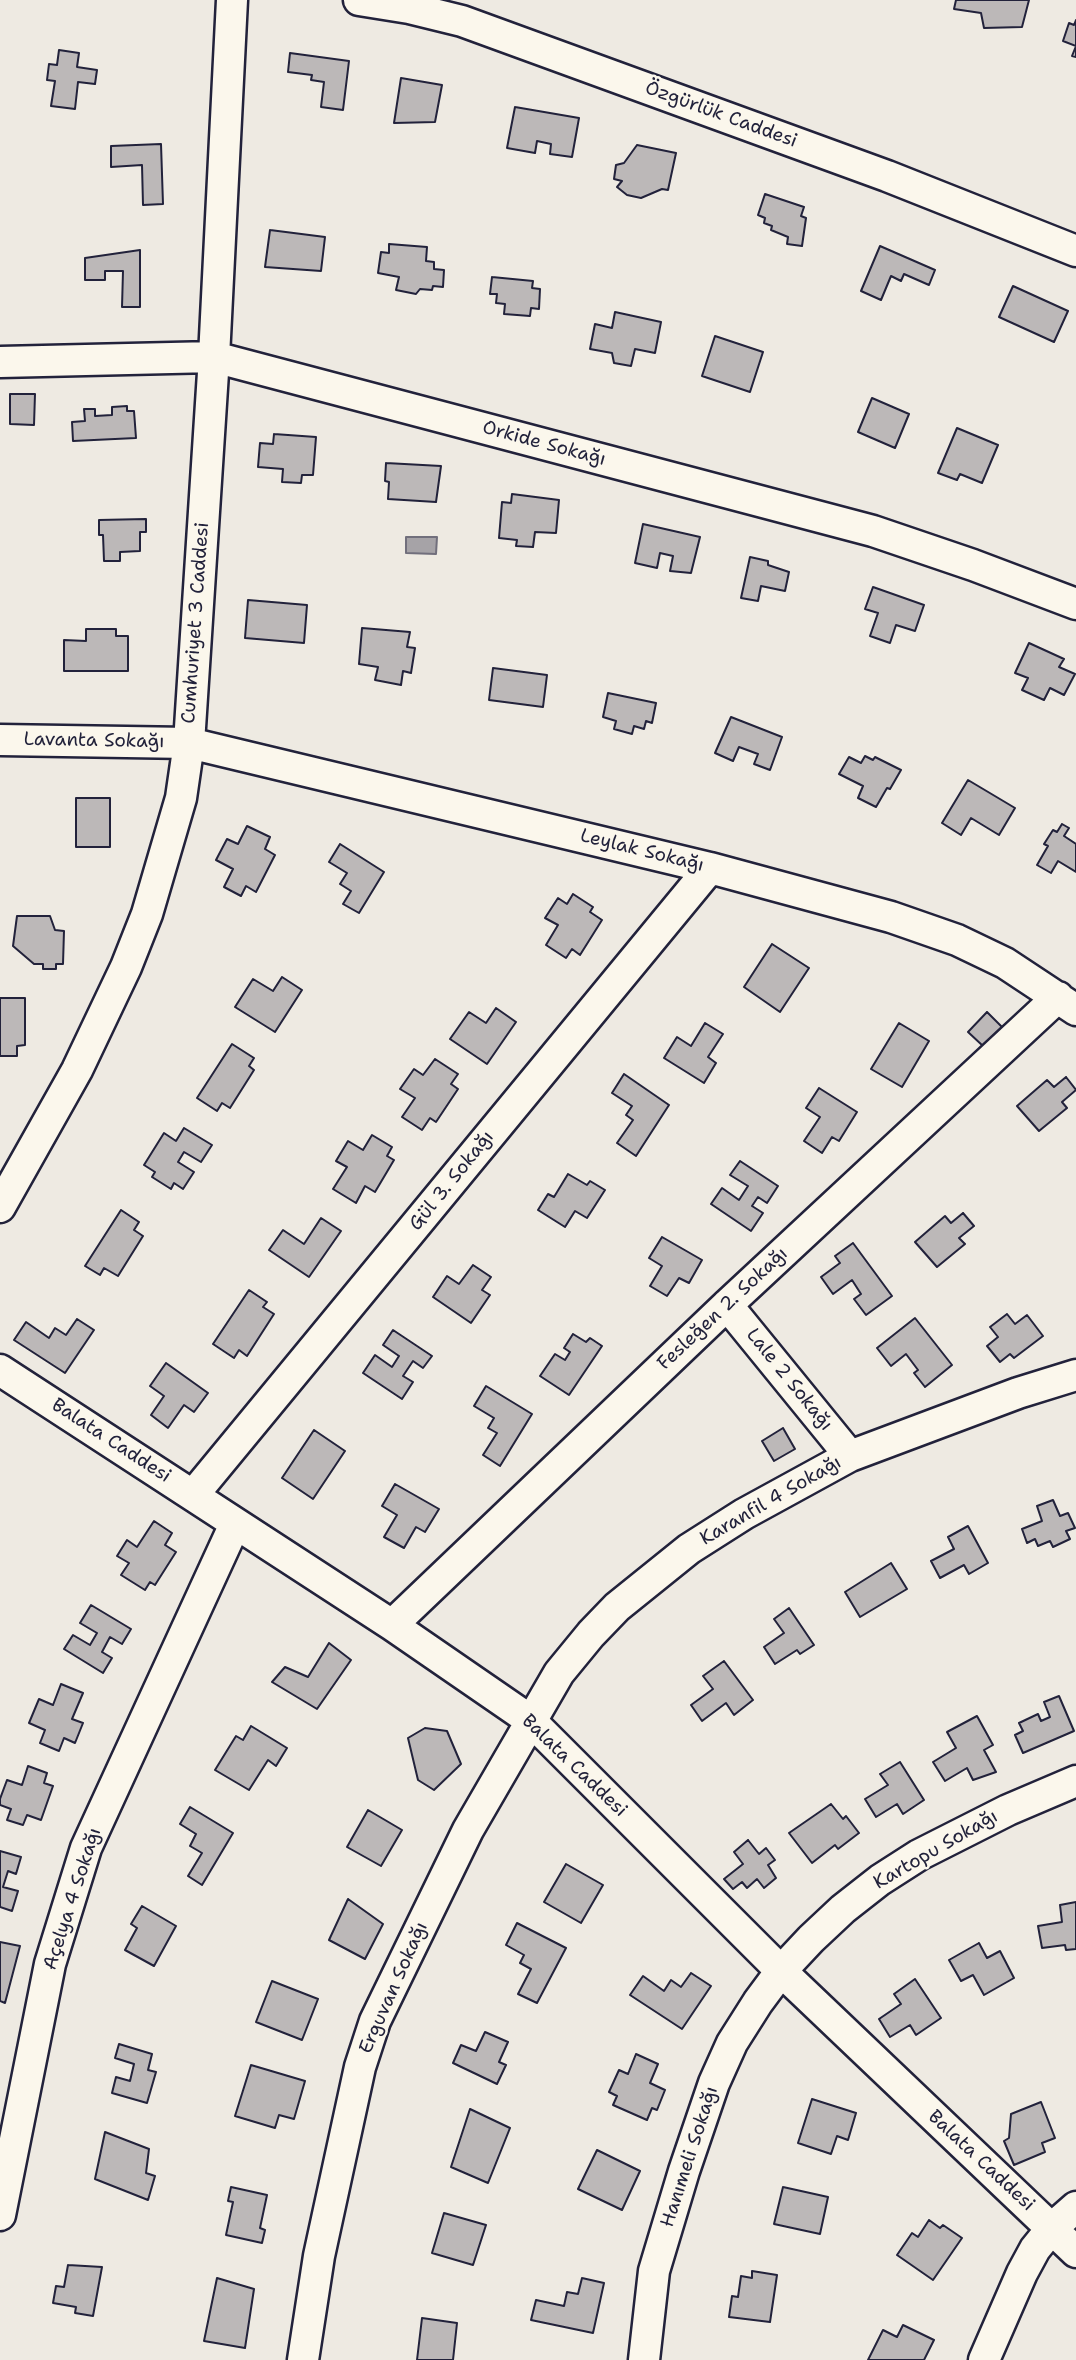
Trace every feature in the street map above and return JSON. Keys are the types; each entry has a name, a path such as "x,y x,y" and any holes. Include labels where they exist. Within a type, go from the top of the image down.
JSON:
{"street":[{"name":"Cumhuriyet 3 Caddesi","path":"0,1207 77,1070 126,967 147,914 181,798 189,743 214,357 232,0"},
{"name":"Özgürlük Caddesi","path":"359,0 409,8 462,21 887,176 1076,251"},
{"name":"Orkide Sokağı","path":"0,362 214,357 873,531 1076,604"},
{"name":"Lavanta Sokağı","path":"0,740 189,743"},
{"name":"Leylak Sokağı","path":"189,743 710,868 891,917 957,940 1004,963 1067,1003"},
{"name":"Gül 3. Sokağı","path":"194,1494 710,868"},
{"name":"Fesleğen 2. Sokağı","path":"392,1625 727,1305 1067,1003"},
{"name":"Lale 2 Sokağı","path":"727,1305 850,1456"},
{"name":"Balata Caddesi","path":"0,1370 194,1494 530,1720 781,1971 1076,2252"},
{"name":"Karanfil 4 Sokağı","path":"530,1720 559,1673 591,1634 689,1549 744,1514 850,1456 1018,1393 1076,1375"},
{"name":"Açelya 4 Sokağı","path":"0,2215 50,1964 86,1848 235,1524"},
{"name":"Erguvan Sokağı","path":"303,2360 319,2256 366,2044 468,1830 530,1720"},
{"name":"Kartopu Sokağı","path":"781,1971 843,1909 880,1880 919,1855 1008,1810 1076,1781"},
{"name":"Hanımeli Sokağı","path":"644,2360 654,2271 714,2083 732,2043 781,1971"},
{"path":"984,2360 1021,2273 1035,2249 1052,2228 1076,2207"}],"shaded area":[{"path":"406,537 437,537 436,554 406,553"}],"building":[{"path":"956,0 1029,0 1022,27 984,28 981,13 954,9"},
{"path":"1076,20 1076,46 1063,41 1069,23 1074,25"},
{"path":"59,50 79,53 77,67 97,70 95,84 78,82 75,109 51,106 55,81 47,80 49,64 57,65"},
{"path":"290,53 349,61 343,110 321,107 324,82 311,80 312,75 288,72"},
{"path":"401,78 442,85 435,122 394,123"},
{"path":"515,107 579,118 572,157 550,154 551,144 537,141 535,153 507,148"},
{"path":"161,144 163,204 143,205 142,165 111,167 111,146"},
{"path":"637,145 676,153 668,190 662,189 641,198 627,195 617,187 622,181 614,179 616,165 624,163"},
{"path":"765,194 804,207 801,216 806,218 802,246 787,244 788,237 771,230 772,226 764,223 765,218 758,215"},
{"path":"270,230 325,237 321,271 265,267"},
{"path":"389,244 427,247 426,261 434,262 434,269 444,270 443,287 420,289 416,294 396,290 399,277 378,273 381,252 389,253"},
{"path":"880,246 935,270 929,285 904,274 901,281 891,276 881,300 861,291"},
{"path":"140,250 140,307 122,307 123,271 105,271 105,280 85,280 85,258"},
{"path":"492,277 533,281 532,288 540,289 539,309 531,308 530,316 504,314 505,304 496,303 497,294 490,294"},
{"path":"1013,286 1068,311 1054,342 999,317"},
{"path":"615,312 661,322 655,353 635,349 631,366 614,363 612,353 590,349 595,324 612,328"},
{"path":"715,336 763,352 750,392 702,376"},
{"path":"10,394 35,394 34,425 10,424"},
{"path":"872,398 909,414 895,448 858,432"},
{"path":"127,406 127,411 134,411 136,438 73,441 72,422 85,421 84,409 95,409 95,416 112,415 112,407"},
{"path":"957,428 998,445 982,483 960,474 957,480 938,473"},
{"path":"274,434 316,437 313,475 302,475 301,483 282,482 283,469 258,467 260,443 273,444"},
{"path":"386,463 441,466 436,502 388,499"},
{"path":"512,494 559,500 556,533 535,532 533,547 516,546 517,540 499,538 502,502 511,503"},
{"path":"146,519 146,532 140,532 140,551 120,552 120,561 104,561 103,535 99,535 99,520"},
{"path":"643,524 700,537 691,573 670,571 673,556 660,553 657,568 635,563"},
{"path":"750,557 768,561 768,565 789,572 785,591 761,586 758,601 741,598"},
{"path":"873,587 924,605 915,631 896,625 890,643 870,636 878,613 865,609"},
{"path":"248,600 307,605 304,643 245,638"},
{"path":"362,628 410,632 407,647 415,648 411,673 403,671 401,685 375,680 378,667 359,664"},
{"path":"86,629 116,629 116,636 128,636 128,671 64,671 64,640 86,641"},
{"path":"1029,643 1064,659 1059,667 1075,674 1064,695 1050,688 1044,700 1022,690 1028,678 1015,673"},
{"path":"493,668 547,675 543,707 489,700"},
{"path":"608,693 656,703 652,723 646,721 644,729 634,726 632,734 614,729 616,721 603,717"},
{"path":"731,717 782,737 770,770 754,764 758,754 739,747 733,761 715,753"},
{"path":"865,756 873,760 875,757 901,770 876,807 858,798 863,786 839,774 849,757 861,763"},
{"path":"968,780 1015,808 999,835 971,818 961,835 942,823"},
{"path":"76,798 110,798 110,847 76,847"},
{"path":"1062,824 1069,828 1064,836 1076,844 1076,872 1058,861 1051,873 1037,865 1048,846 1044,844 1053,830 1057,832"},
{"path":"247,826 270,837 265,849 275,855 256,892 246,886 241,896 224,887 233,869 216,860 227,839 238,844"},
{"path":"340,844 384,872 359,913 343,904 351,891 340,884 347,873 329,862"},
{"path":"573,894 593,907 590,912 602,920 580,955 572,949 566,958 546,945 558,925 545,918 558,898 567,904"},
{"path":"17,916 50,916 55,930 64,931 63,964 56,964 56,969 43,969 43,964 34,964 13,946"},
{"path":"772,944 809,968 780,1012 744,987"},
{"path":"282,977 302,990 275,1032 235,1007 253,979 273,991"},
{"path":"0,998 25,998 25,1045 17,1046 17,1056 0,1056"},
{"path":"496,1008 516,1022 487,1064 450,1039 469,1012 486,1023"},
{"path":"987,1012 1002,1027 983,1046 968,1032"},
{"path":"705,1023 723,1034 708,1057 716,1063 704,1083 664,1058 677,1037 691,1046"},
{"path":"899,1023 929,1041 902,1087 871,1069"},
{"path":"232,1044 254,1058 249,1066 254,1070 230,1108 222,1103 217,1111 197,1098"},
{"path":"435,1059 458,1074 451,1084 458,1089 436,1122 430,1118 422,1130 402,1117 415,1098 400,1089 414,1069 423,1075"},
{"path":"624,1074 669,1105 636,1156 617,1143 633,1120 626,1115 632,1106 612,1093"},
{"path":"1066,1077 1076,1090 1062,1102 1067,1108 1039,1131 1017,1106 1047,1080 1054,1087"},
{"path":"819,1088 857,1112 839,1141 832,1137 822,1153 804,1141 820,1117 806,1108"},
{"path":"184,1128 212,1145 201,1162 184,1152 178,1162 194,1172 183,1189 174,1183 171,1189 152,1177 155,1172 144,1165 164,1133 176,1141"},
{"path":"372,1135 392,1147 387,1156 394,1160 375,1192 365,1186 356,1203 333,1189 347,1167 336,1161 348,1141 363,1150"},
{"path":"740,1161 778,1186 767,1203 758,1197 752,1206 763,1213 751,1231 711,1204 722,1188 739,1200 748,1186 730,1175"},
{"path":"568,1174 587,1185 590,1181 605,1190 587,1218 575,1211 565,1227 538,1210 548,1194 554,1197"},
{"path":"121,1210 139,1222 134,1230 143,1236 118,1276 104,1268 100,1275 85,1266"},
{"path":"963,1213 974,1226 959,1238 965,1244 937,1267 915,1242 945,1216 951,1223"},
{"path":"321,1218 341,1231 309,1277 269,1250 283,1230 304,1244"},
{"path":"662,1237 702,1260 689,1283 679,1278 667,1296 650,1286 662,1266 649,1258"},
{"path":"853,1243 892,1296 866,1315 854,1299 861,1294 852,1280 833,1294 821,1277 840,1263 835,1256"},
{"path":"473,1265 491,1277 482,1290 490,1295 471,1323 433,1297 447,1276 459,1284"},
{"path":"249,1290 267,1302 263,1307 274,1314 247,1356 239,1350 234,1358 213,1344"},
{"path":"1007,1314 1015,1324 1027,1315 1043,1336 1014,1358 1010,1354 1000,1362 987,1346 998,1337 990,1327"},
{"path":"915,1318 952,1365 925,1387 914,1373 918,1370 906,1354 891,1366 877,1348"},
{"path":"77,1319 94,1330 65,1373 14,1340 26,1322 49,1338 55,1328 66,1335"},
{"path":"393,1330 432,1356 423,1368 413,1361 403,1376 413,1382 402,1399 363,1373 375,1355 392,1367 399,1356 383,1345"},
{"path":"573,1334 586,1342 590,1338 602,1346 569,1395 540,1376 555,1354 565,1360 570,1352 564,1348"},
{"path":"166,1363 208,1393 194,1412 184,1405 168,1428 151,1415 164,1396 150,1386"},
{"path":"486,1386 532,1414 500,1466 483,1455 497,1433 488,1428 494,1418 474,1406"},
{"path":"783,1428 795,1449 774,1461 762,1441"},
{"path":"314,1430 345,1451 313,1499 282,1478"},
{"path":"395,1484 439,1509 425,1532 416,1527 404,1548 384,1537 397,1515 382,1506"},
{"path":"1053,1500 1060,1516 1068,1513 1075,1528 1066,1531 1070,1539 1053,1547 1050,1541 1038,1546 1035,1539 1027,1543 1022,1529 1042,1521 1037,1506"},
{"path":"154,1521 172,1533 165,1545 176,1552 155,1585 150,1582 145,1590 121,1575 129,1563 117,1556 127,1540 137,1547"},
{"path":"968,1526 988,1563 969,1574 964,1565 940,1578 931,1561 954,1549 948,1537"},
{"path":"891,1563 907,1589 860,1617 845,1592"},
{"path":"91,1605 131,1629 122,1644 110,1637 102,1652 112,1658 103,1673 64,1649 73,1635 90,1645 97,1633 80,1623"},
{"path":"789,1608 814,1645 800,1654 797,1650 775,1664 764,1647 784,1633 774,1619"},
{"path":"329,1643 351,1660 317,1709 272,1682 285,1667 308,1677"},
{"path":"724,1661 753,1700 734,1715 726,1703 702,1721 691,1705 713,1689 703,1676"},
{"path":"61,1684 83,1693 72,1719 83,1723 75,1743 64,1738 59,1751 40,1743 45,1730 29,1723 39,1699 53,1705"},
{"path":"1059,1696 1074,1731 1023,1753 1015,1735 1023,1731 1019,1723 1038,1714 1041,1721 1050,1717 1044,1702"},
{"path":"977,1716 993,1745 984,1750 996,1772 973,1780 967,1768 945,1781 933,1762 956,1748 947,1732"},
{"path":"251,1726 287,1748 276,1766 268,1760 249,1790 215,1770 236,1736 243,1740"},
{"path":"425,1728 447,1731 461,1764 434,1790 418,1780 408,1738"},
{"path":"900,1762 924,1800 903,1814 897,1804 876,1817 865,1799 888,1785 880,1774"},
{"path":"28,1766 47,1773 44,1783 53,1786 41,1820 27,1815 23,1825 7,1820 11,1809 0,1805 0,1799 7,1780 22,1785"},
{"path":"831,1804 843,1819 846,1816 859,1833 838,1849 835,1845 812,1863 789,1833"},
{"path":"190,1807 233,1833 202,1885 188,1876 202,1853 190,1846 196,1834 180,1824"},
{"path":"368,1810 402,1830 381,1866 347,1847"},
{"path":"748,1840 759,1854 766,1848 775,1860 768,1865 776,1878 764,1888 757,1879 747,1888 742,1882 733,1889 724,1879 743,1864 734,1852"},
{"path":"0,1851 21,1857 16,1874 8,1871 3,1887 18,1891 12,1911 0,1907"},
{"path":"566,1864 603,1885 581,1923 544,1902"},
{"path":"348,1899 383,1924 365,1959 329,1940"},
{"path":"1076,1902 1076,1949 1066,1950 1065,1945 1042,1948 1038,1926 1062,1922 1060,1905"},
{"path":"142,1906 176,1926 154,1966 125,1950 137,1928 131,1924"},
{"path":"517,1923 566,1948 537,2003 518,1994 531,1969 520,1963 524,1955 506,1945"},
{"path":"0,1942 20,1946 5,2003 0,2001"},
{"path":"979,1943 987,1958 1000,1951 1014,1978 984,1995 973,1975 961,1981 949,1960"},
{"path":"691,1973 711,1986 682,2029 630,1995 643,1976 664,1991 671,1980 681,1987"},
{"path":"915,1979 941,2018 916,2035 910,2025 890,2037 879,2019 901,2004 894,1994"},
{"path":"272,1981 318,1999 302,2040 256,2022"},
{"path":"485,2032 508,2042 499,2062 506,2065 497,2084 453,2063 461,2045 476,2051"},
{"path":"119,2044 152,2054 148,2070 156,2072 147,2103 112,2093 116,2077 130,2081 134,2064 115,2058"},
{"path":"636,2054 658,2064 650,2083 665,2090 657,2110 652,2108 647,2120 613,2105 617,2096 609,2092 619,2070 628,2074"},
{"path":"251,2065 305,2081 294,2119 279,2115 275,2128 235,2116"},
{"path":"812,2099 856,2113 848,2140 837,2136 831,2154 798,2143"},
{"path":"1041,2102 1055,2138 1042,2143 1045,2152 1014,2165 1004,2141 1009,2138 1011,2114"},
{"path":"470,2109 510,2128 488,2183 451,2167"},
{"path":"105,2132 149,2149 146,2173 155,2176 148,2200 95,2179"},
{"path":"597,2150 640,2171 622,2210 578,2189"},
{"path":"231,2187 267,2195 260,2228 265,2230 262,2243 226,2235 233,2202 228,2201"},
{"path":"783,2187 828,2197 820,2234 774,2224"},
{"path":"444,2213 486,2225 473,2265 432,2253"},
{"path":"929,2220 940,2228 943,2225 962,2238 933,2280 897,2255 912,2233 918,2237"},
{"path":"68,2265 102,2267 93,2316 75,2313 76,2307 53,2303 56,2286 64,2287"},
{"path":"752,2271 777,2275 770,2322 729,2317 732,2296 738,2297 741,2276 752,2278"},
{"path":"217,2278 254,2289 245,2348 204,2341"},
{"path":"582,2278 604,2283 593,2333 531,2320 536,2300 564,2306 567,2292 578,2294"},
{"path":"422,2318 457,2323 453,2360 417,2360"},
{"path":"903,2325 934,2340 924,2360 868,2360 883,2330 897,2337"}]}
